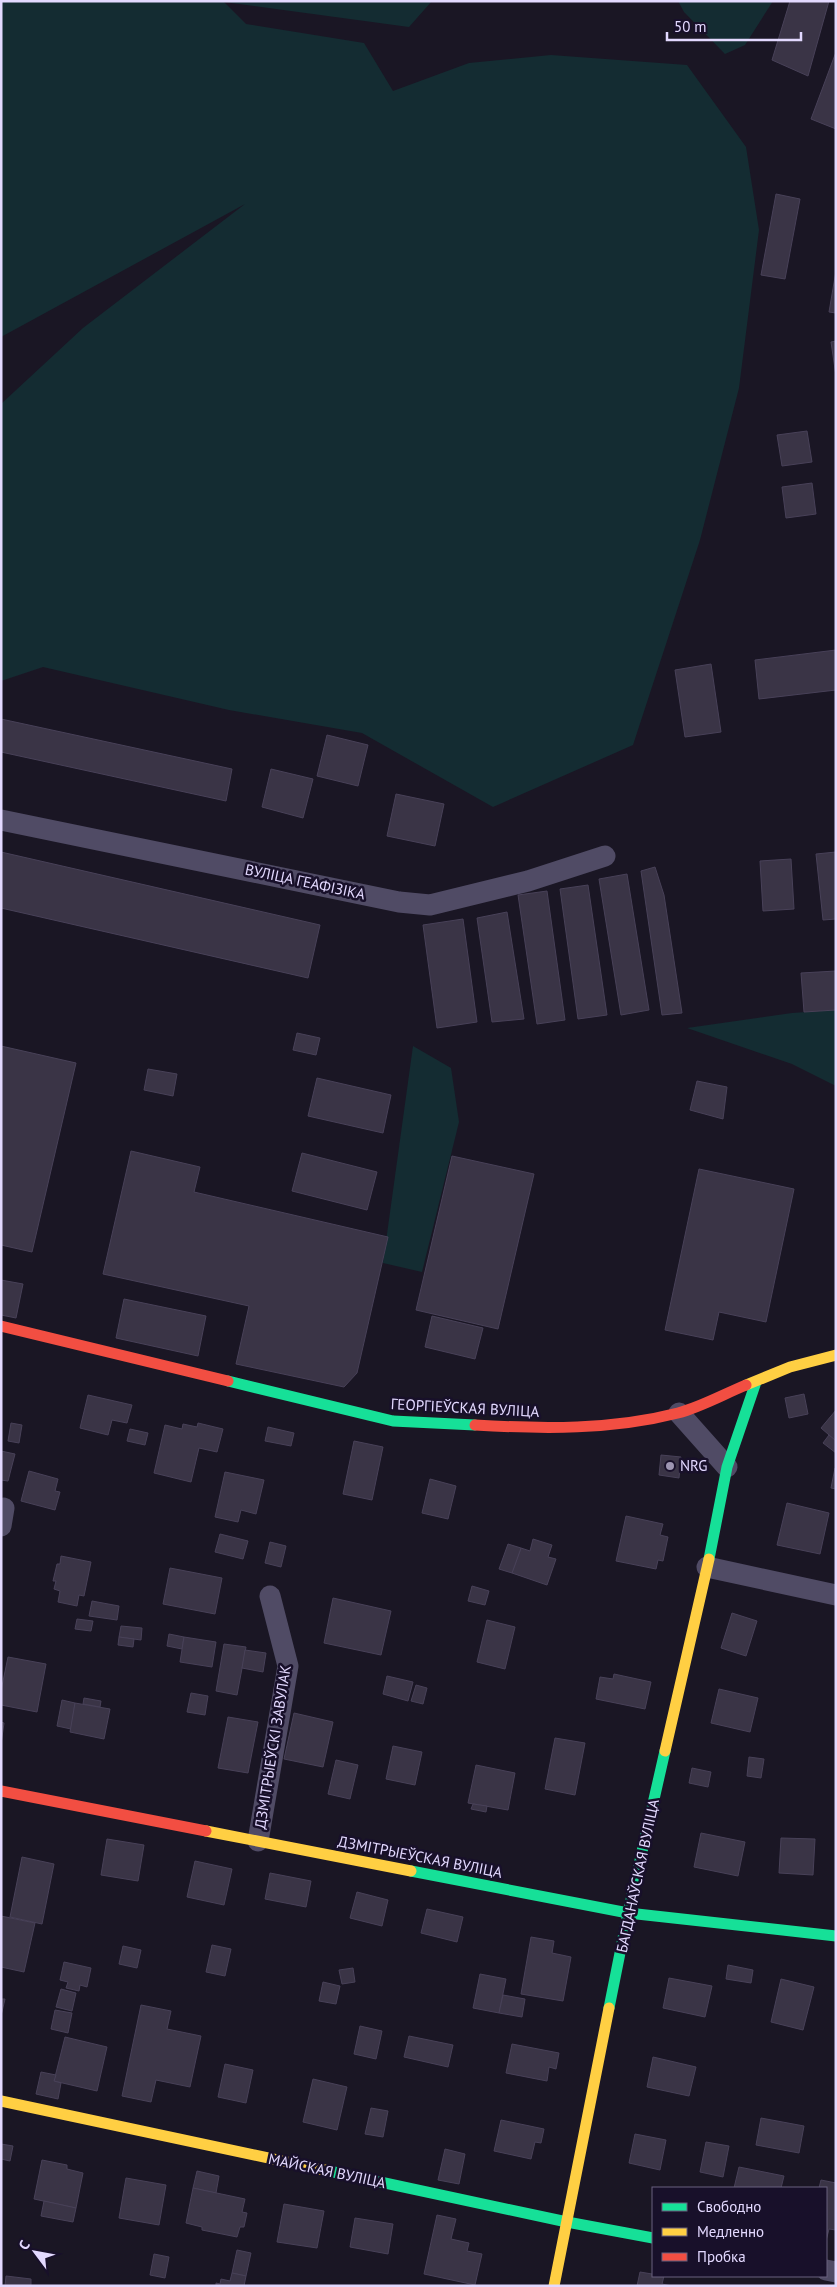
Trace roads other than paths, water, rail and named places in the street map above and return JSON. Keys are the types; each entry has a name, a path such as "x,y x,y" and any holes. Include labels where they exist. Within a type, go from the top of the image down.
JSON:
{"street":[{"name":"ВУЛІЦА ГЕАФІЗІКА","path":"1,820 399,902 430,905 528,881 605,856"},
{"name":"ГЕОРГІЕЎСКАЯ ВУЛІЦА","path":"1,1326 393,1421 569,1428 622,1423 679,1413 790,1367 836,1355"},
{"name":"БАГДАНАЎСКАЯ ВУЛІЦА","path":"554,2286 628,1913 707,1567 727,1467 756,1382"},
{"path":"679,1413 727,1467"},
{"path":"707,1567 836,1595"},
{"name":"ДЗМІТРЫЕЎСКІ ЗАВУЛАК","path":"258,1841 288,1666 270,1596"},
{"name":"ДЗМІТРЫЕЎСКАЯ ВУЛІЦА","path":"1,1791 628,1913 836,1936"},
{"name":"МАЙСКАЯ ВУЛІЦА","path":"1,2102 567,2222 652,2238"}],"place":[{"name":"NRG","path":"670,1466"}]}
